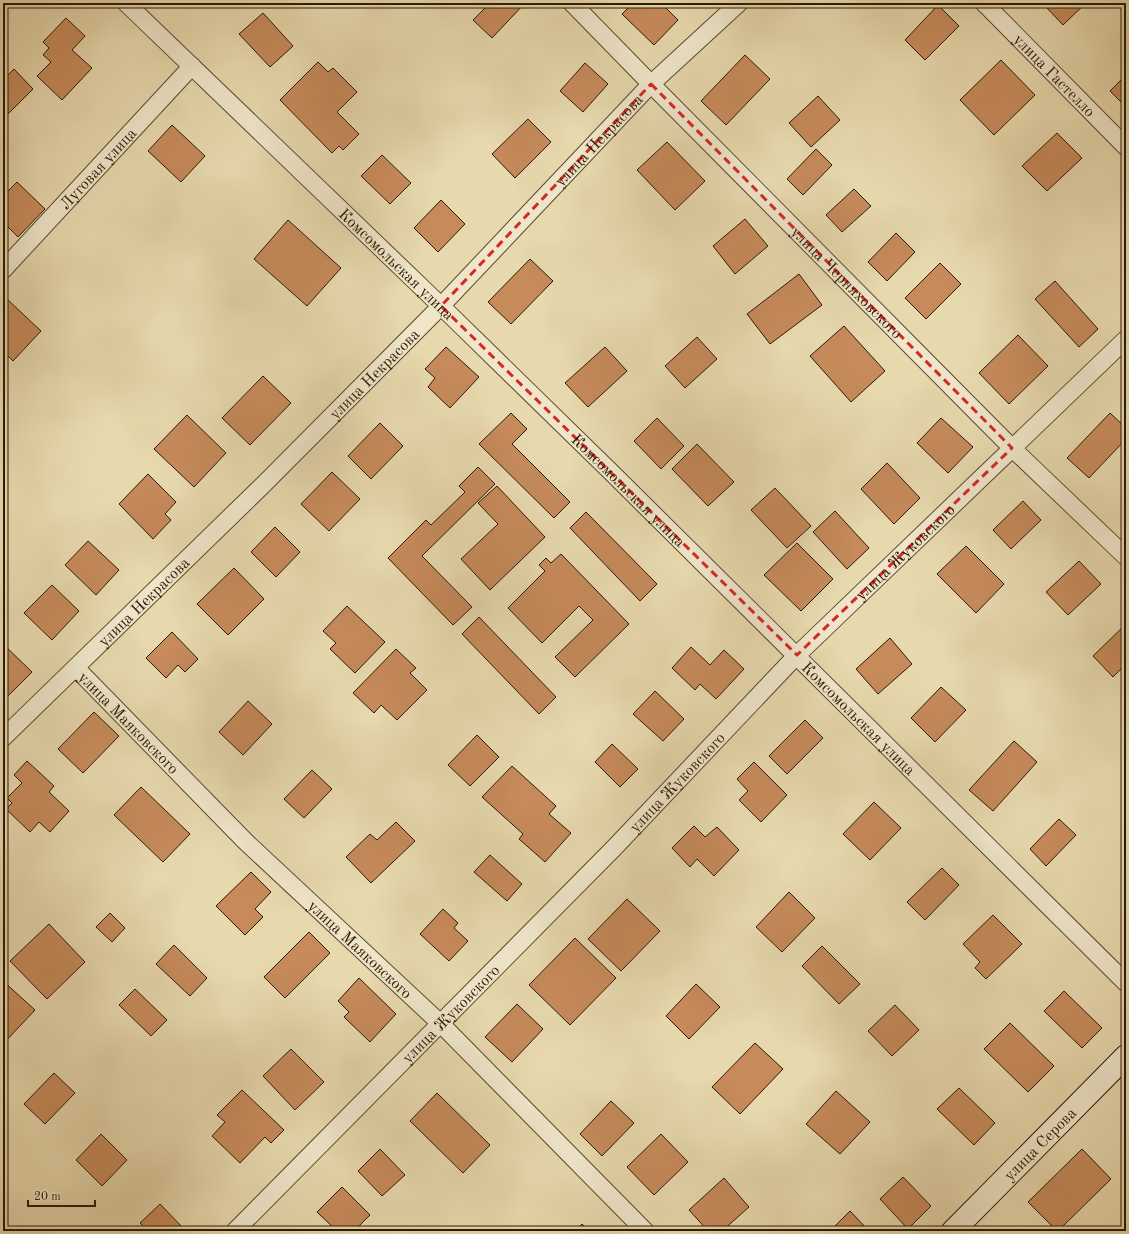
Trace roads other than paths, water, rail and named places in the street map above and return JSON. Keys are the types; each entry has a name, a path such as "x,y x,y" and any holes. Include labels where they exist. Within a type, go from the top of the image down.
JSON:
{"main road":[{"name":"улица Серова","path":"953,1231 1126,1056"}],"street":[{"name":"Комсомольская улица","path":"126,3 441,306 797,655 1126,983"},
{"name":"улица Черняховского","path":"572,3 1012,448 1126,557"},
{"name":"улица Некрасова","path":"3,738 264,484 441,306 651,84 739,3"},
{"name":"улица Гастелло","path":"984,3 1126,147"},
{"name":"Луговая улица","path":"3,270 192,66"},
{"name":"улица Жуковского","path":"235,1231 608,854 797,655 1126,339"},
{"name":"улица Маяковского","path":"76,668 245,841 441,1024 645,1231"}]}
